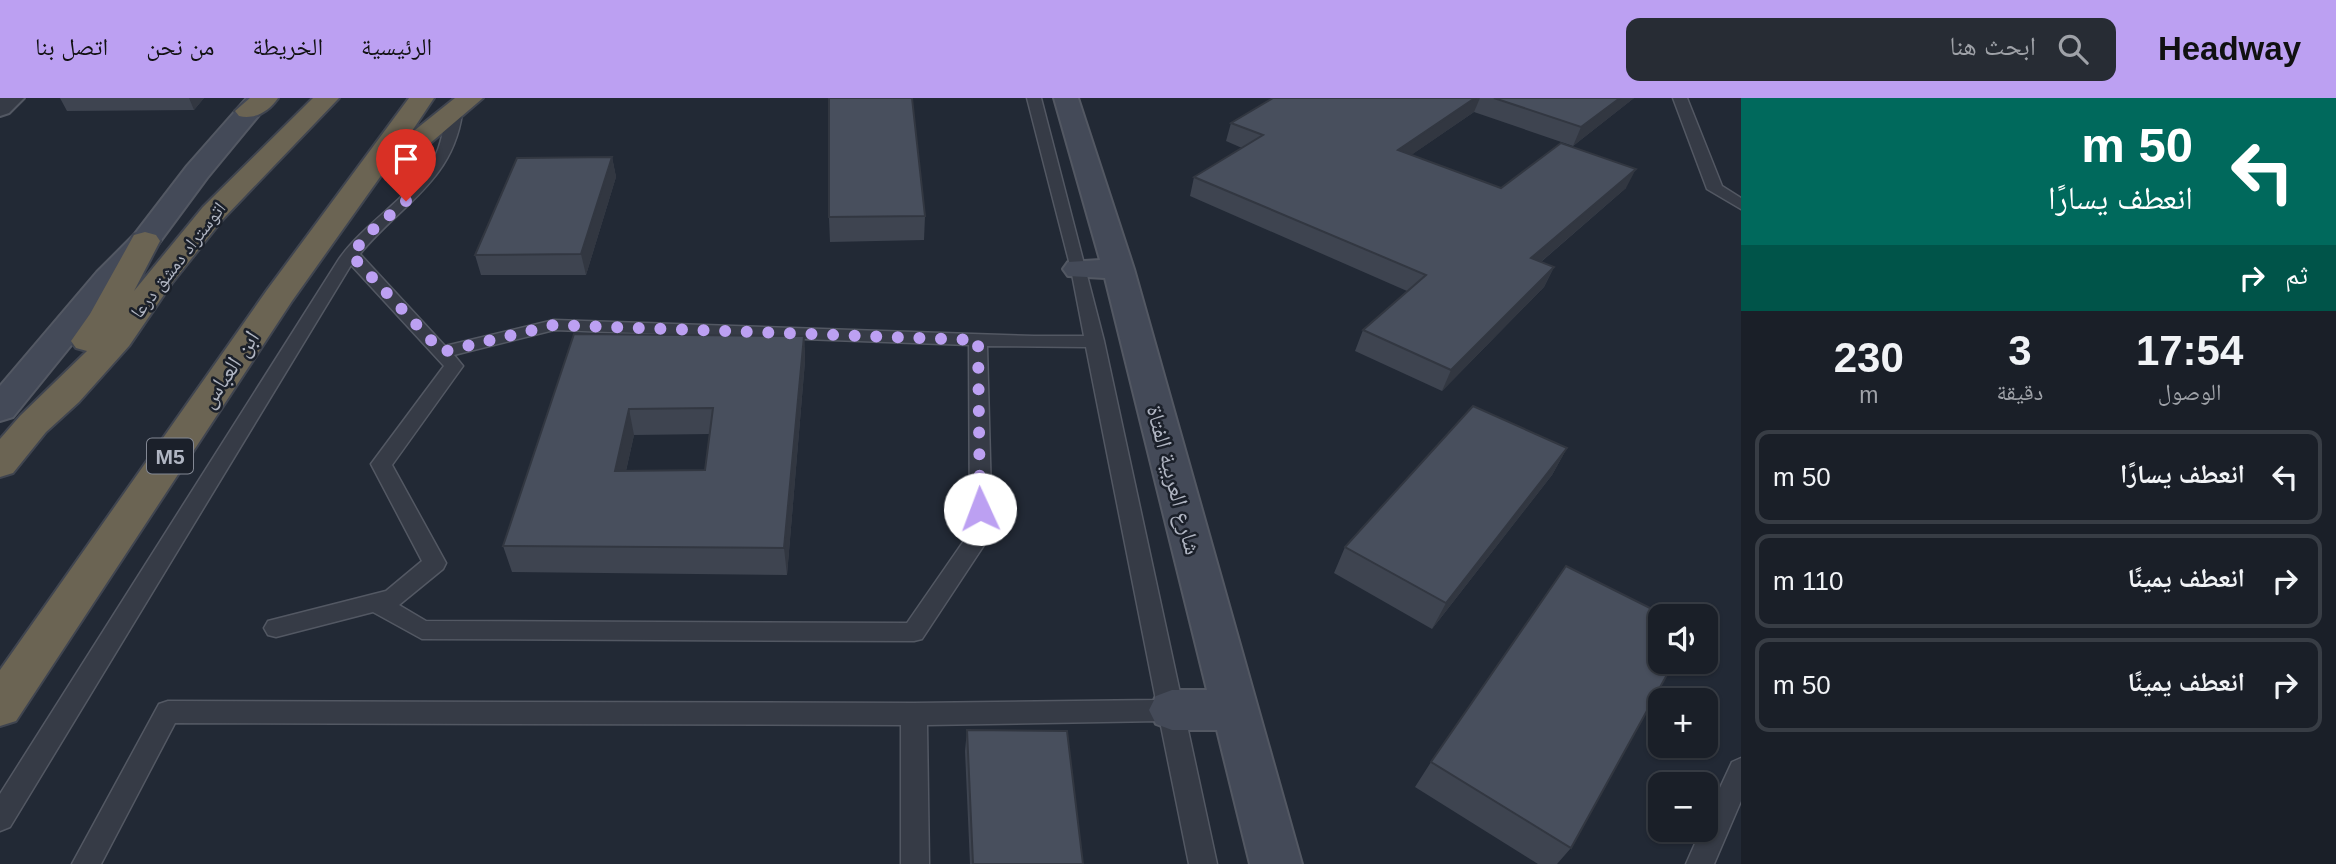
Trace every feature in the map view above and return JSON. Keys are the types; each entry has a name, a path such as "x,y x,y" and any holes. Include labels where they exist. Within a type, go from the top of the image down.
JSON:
{"highway":[{"name":"اتوستراد دمشق درعا","path":"33,424 66,394 117,339 186,244 213,213 327,98"},
{"name":"M5","path":"353,197 422,98"},
{"path":"353,197 463,106"},
{"name":"ابن العباس","path":"0,707 278,297 353,197"},
{"path":"0,464 33,424 47,394 106,314 145,241"}],"street":[{"path":"0,108 12,98"},
{"name":"شارع العربية الفتاة","path":"1066,98 1118,269 1276,864"},
{"path":"0,409 108,279 145,241 259,102"},
{"path":"1079,269 1118,269"},
{"path":"1172,710 1236,710"}],"lane":[{"path":"1034,98 1095,341 1203,864"},
{"path":"1680,98 1715,189 1741,204"},
{"path":"0,818 351,255 368,234 418,190 436,170 451,141 463,106"},
{"path":"276,628 393,597 435,563 381,464 396,448 454,366 351,255"},
{"path":"442,352 554,325 978,340 1095,341"},
{"path":"375,602 422,631 914,632 981,533 978,340"},
{"path":"86,864 168,712 914,714 1172,710"},
{"path":"914,714 915,864"},
{"path":"1700,864 1741,771"}],"building":[{"path":"829,98 912,98 925,216 829,217"},
{"path":"1273,98 1475,98 1398,150 1501,188 1561,143 1636,169 1531,258 1554,267 1451,370 1363,330 1426,275 1194,177 1263,135 1231,123"},
{"path":"1494,98 1620,98 1581,127"},
{"path":"612,157 581,254 475,255 517,158"},
{"path":"574,334 804,336 784,548 503,546","holes":["713,408 705,470 615,471 629,409"]},
{"path":"1473,406 1567,448 1446,603 1345,547"},
{"path":"1566,566 1648,607 1648,674 1667,674 1660,688 1648,688 1648,709 1571,848 1431,762"},
{"path":"967,730 1067,731 1083,864 973,864"}],"route":[{"path":"406,201 368,234 351,255 442,352 554,325 978,340 980,509"}]}
